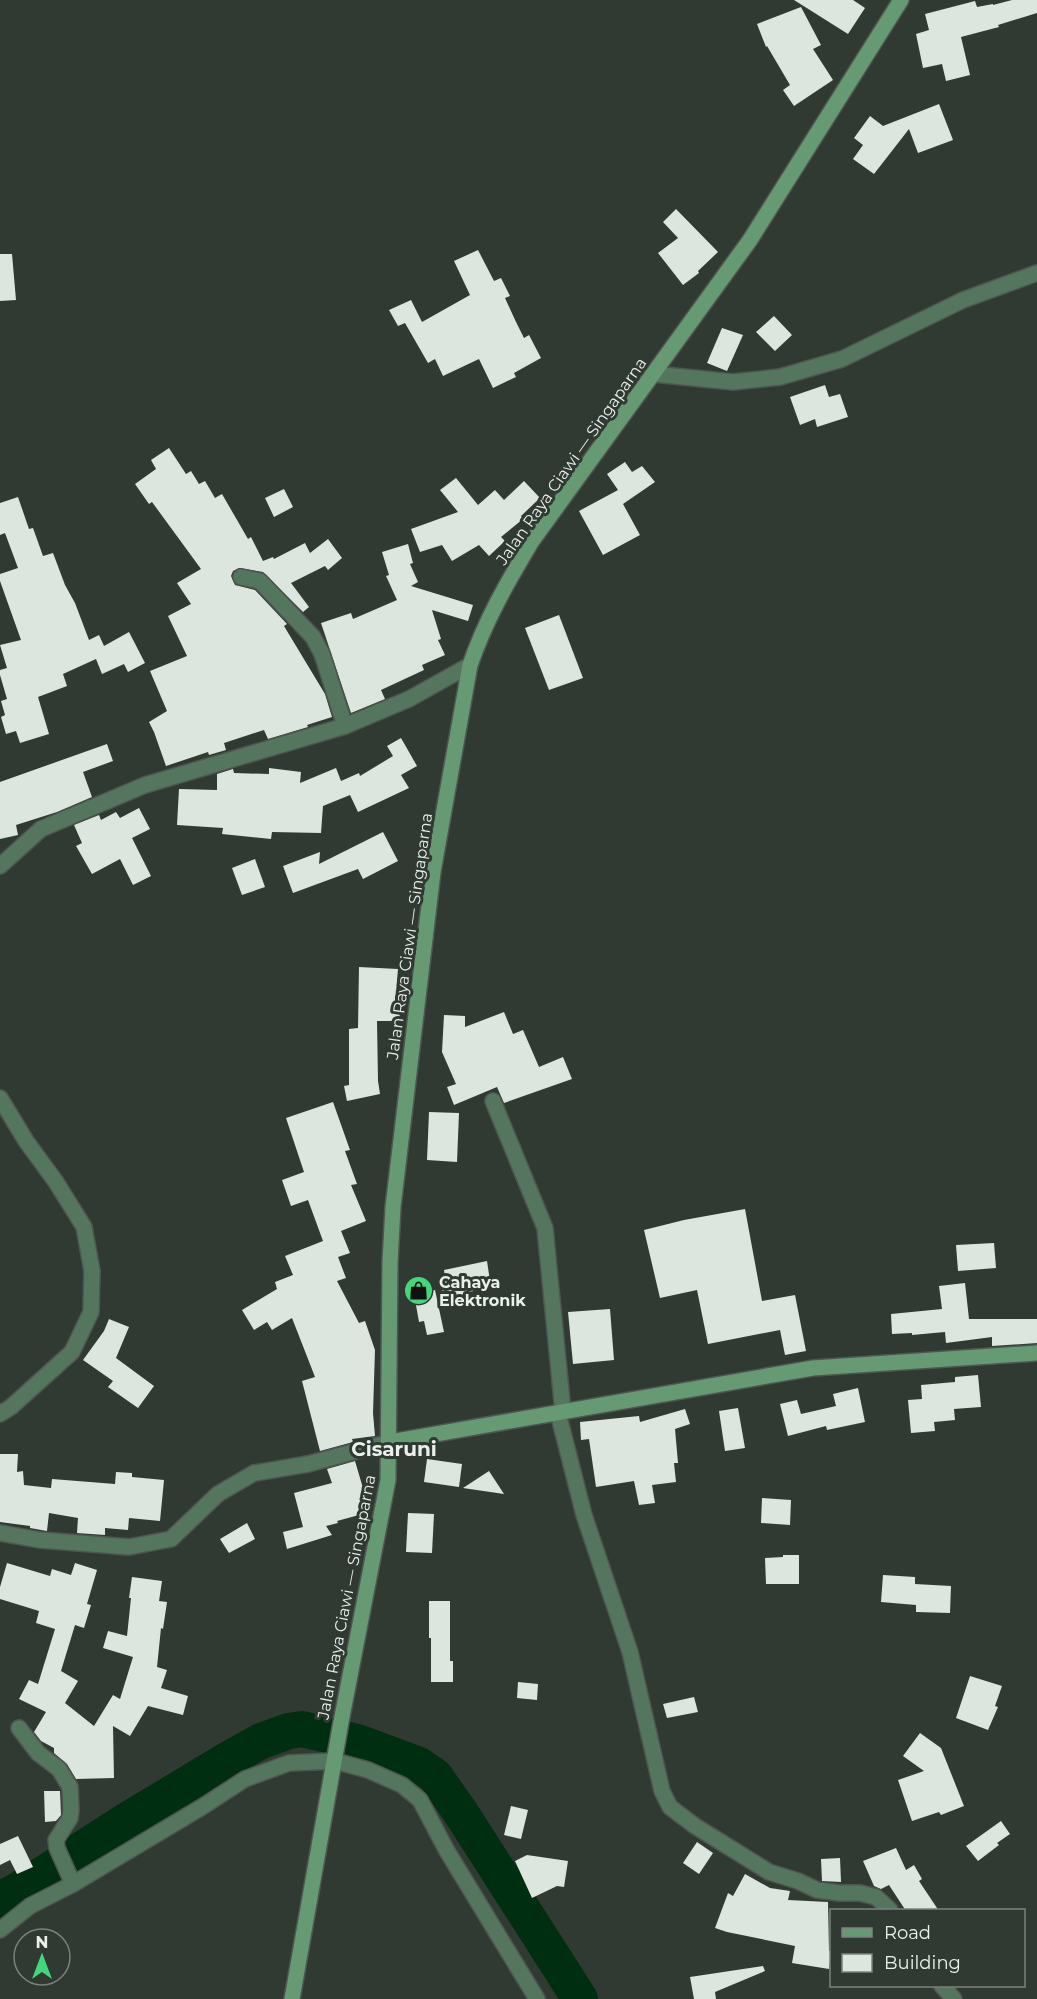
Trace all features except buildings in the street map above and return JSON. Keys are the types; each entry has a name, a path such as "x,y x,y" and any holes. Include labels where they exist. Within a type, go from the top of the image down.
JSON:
{"main road":[{"name":"Jalan Raya Ciawi — Singaparna","path":"292,1999 341,1722 388,1480 390,1262 393,1207 433,872 470,665 480,636 500,594 532,542 750,240 901,0"},
{"path":"390,1442 813,1368 1037,1353"}],"street":[{"path":"654,374 733,382 780,376 842,359 963,300 1037,273"},
{"path":"241,577 261,581 313,637 322,654 345,726"},
{"path":"0,866 42,828 145,785 345,726 409,699 470,665"},
{"path":"0,1098 84,1227 92,1271 91,1312 72,1352 11,1407 0,1414"},
{"path":"493,1101 545,1228 560,1412 584,1515 630,1652 662,1791 670,1807 695,1826 769,1872 817,1890 860,1893 876,1897 888,1909"},
{"path":"0,1533 40,1540 129,1547 171,1539 218,1494 254,1473 308,1464 390,1442"},
{"path":"19,1728 38,1753 59,1769 70,1787 70,1818 56,1840 57,1848 73,1884"},
{"path":"0,1930 30,1906 73,1884 245,1779 289,1763 336,1755 402,1785 420,1800 447,1851 537,1999"},
{"path":"943,1987 954,1999"}],"waterway":[{"path":"0,1900 227,1760 261,1741 302,1729 357,1742 419,1765 435,1776 580,1999"}],"place":[{"name":"Cahaya Elektronik","path":"418,1291"}],"district":[{"name":"Cisaruni","path":"394,1449"}]}
